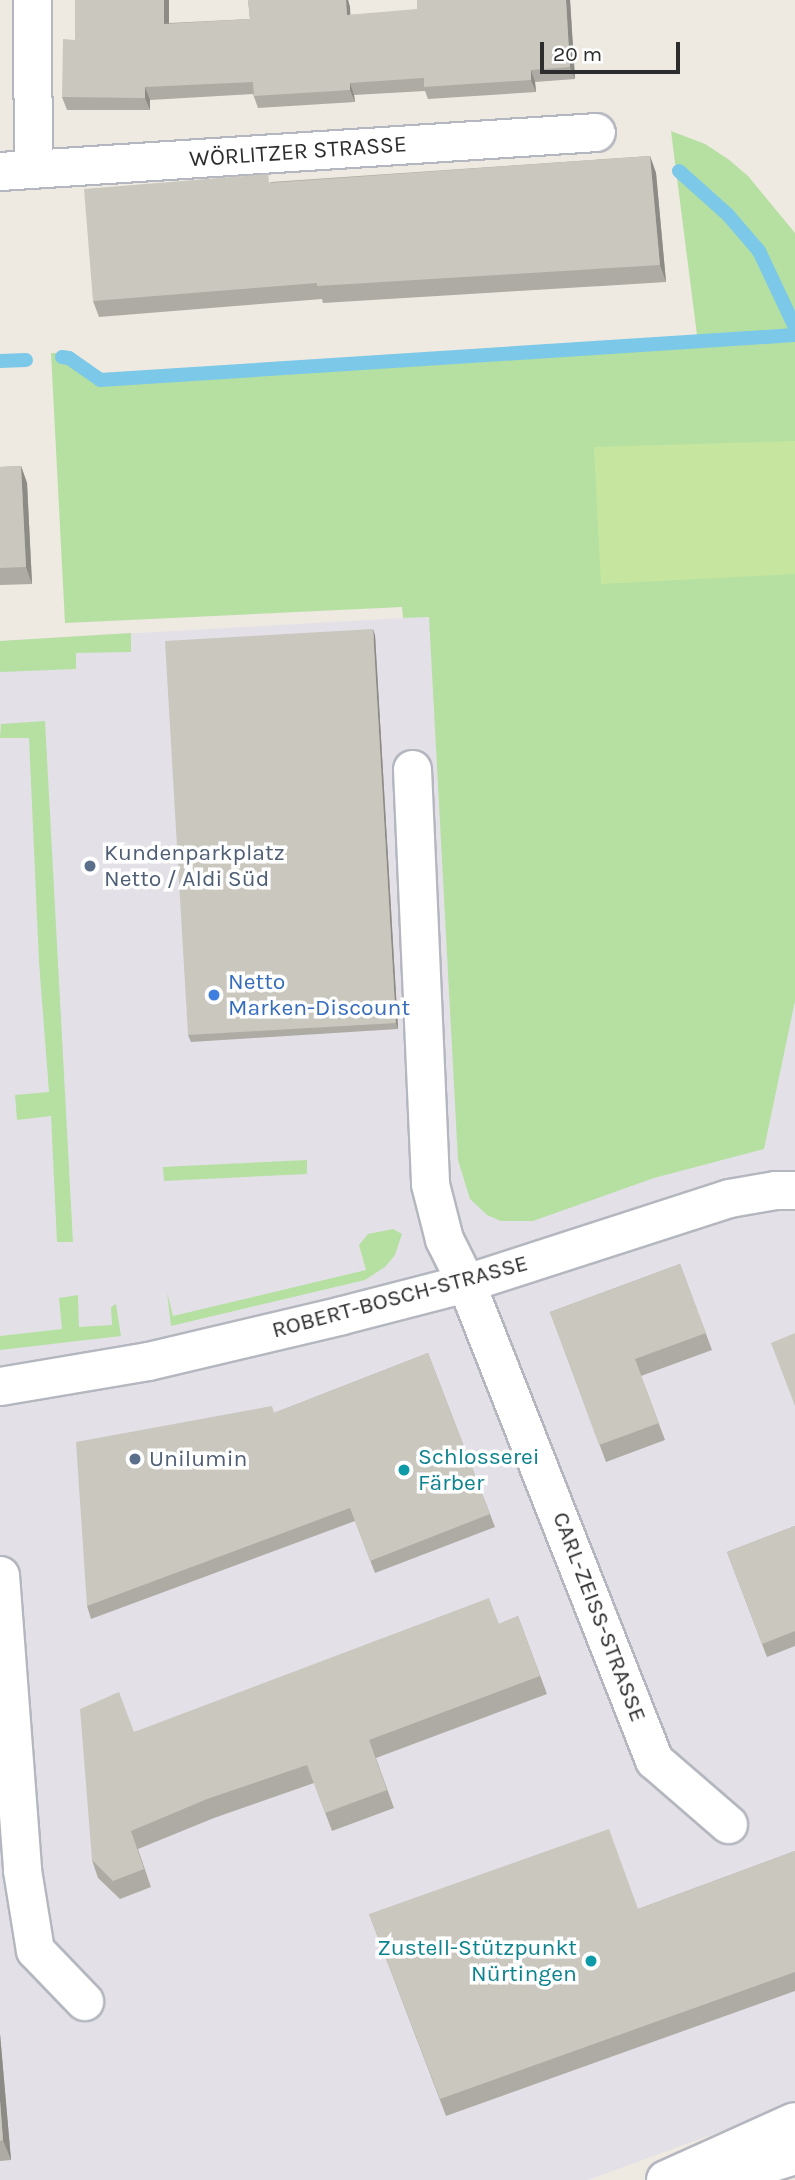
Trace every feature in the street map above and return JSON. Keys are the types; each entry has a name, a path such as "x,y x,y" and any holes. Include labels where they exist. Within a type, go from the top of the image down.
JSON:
{"street":[{"path":"16,170 32,0"},
{"name":"WÖRLITZER STRASSE","path":"16,170 596,132"},
{"name":"CARL-ZEISS-STRASSE","path":"412,769 430,1184 444,1239 466,1283 654,1760 728,1825"},
{"name":"ROBERT-BOSCH-STRASSE","path":"0,1386 148,1361 466,1283 729,1198 775,1190 795,1190"},
{"path":"0,1575 22,1870 35,1950 84,2001"},
{"path":"666,2180 795,2122"},
{"path":"716,2180 795,2154"}],"shaded area":[{"path":"420,617 795,620 795,2104 588,2180 0,2180 0,641"}],"green space":[{"path":"671,131 705,144 728,159 748,176 795,233 795,1001 764,1149 654,1178 533,1221 501,1221 487,1215 470,1199 458,1160 429,617 403,618 402,607 65,623 51,353 66,353 101,378 697,335"},
{"path":"795,441 795,574 601,584 594,447"},
{"path":"131,633 131,652 76,653 76,669 0,672 0,641"},
{"path":"45,721 73,1242 57,1242 51,1116 17,1120 15,1095 49,1092 39,962 29,738 0,738 1,724"},
{"path":"307,1160 307,1174 164,1181 163,1167"},
{"path":"393,1229 402,1234 395,1255 385,1267 365,1280 171,1326 167,1292 173,1316 366,1270 359,1245 368,1234"},
{"path":"78,1295 79,1327 112,1325 111,1307 116,1304 121,1336 0,1350 0,1336 62,1329 59,1298"}],"building":[{"path":"75,0 164,0 164,24 250,19 248,0 346,0 347,15 417,9 417,0 566,0 570,67 531,70 531,80 424,87 424,78 350,83 350,90 254,96 253,82 145,87 145,98 62,97 63,39 75,40"},
{"path":"650,156 660,265 317,286 317,283 93,301 84,189 268,174 269,183"},
{"path":"21,466 26,567 0,568 0,467"},
{"path":"373,629 396,1023 188,1035 165,641"},
{"path":"680,1264 706,1333 635,1359 659,1423 599,1445 550,1312"},
{"path":"795,1333 795,1406 771,1343"},
{"path":"428,1353 490,1514 370,1561 350,1508 87,1606 76,1442 272,1406 274,1413"},
{"path":"795,1526 795,1631 762,1644 727,1552"},
{"path":"489,1598 499,1624 518,1616 540,1676 369,1740 387,1790 325,1813 307,1765 207,1799 131,1831 144,1869 113,1881 92,1860 80,1709 119,1692 134,1732"},
{"name":"Zustell-Stützpunkt Nürtingen","path":"609,1829 638,1909 795,1851 795,1972 440,2099 369,1914"},
{"path":"0,2100 3,2140 0,2141"}],"waterway":[{"path":"679,171 728,215 759,251 795,327"},
{"path":"62,357 69,358 100,380 795,335"},
{"path":"0,361 26,360"}],"place":[{"name":"Kundenparkplatz Netto / Aldi Süd","path":"90,866"},
{"name":"Netto Marken-Discount","path":"214,995"},
{"name":"Unilumin","path":"135,1459"},
{"name":"Schlosserei Färber","path":"404,1470"},
{"name":"Zustell-Stützpunkt Nürtingen","path":"591,1961"}]}
